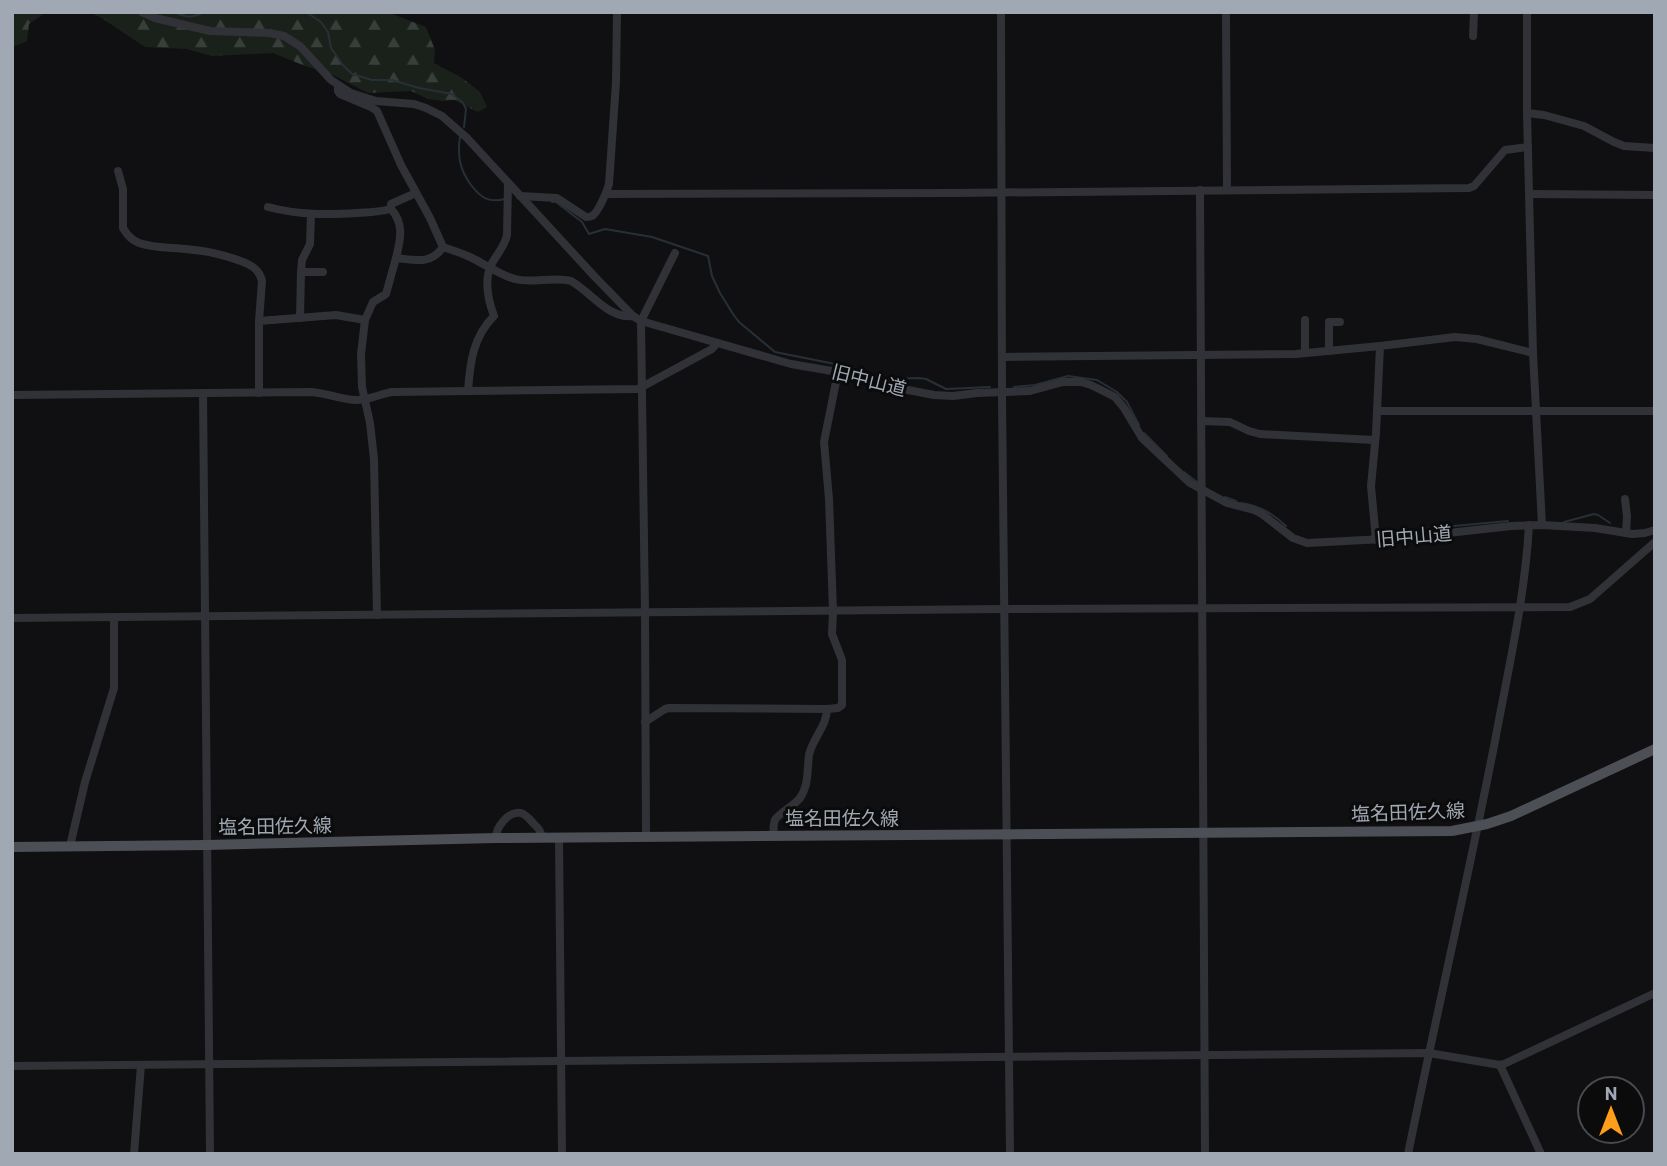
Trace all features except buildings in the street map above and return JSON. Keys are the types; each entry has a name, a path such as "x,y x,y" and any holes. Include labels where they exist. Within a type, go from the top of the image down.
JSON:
{"main road":[{"name":"塩名田佐久線","path":"12,847 496,838 1437,832 1478,827 1511,816 1655,749"}],"street":[{"path":"142,12 210,32 270,33 284,36 300,46 326,75 351,93 369,100 414,104 442,116 467,138 637,318"},
{"path":"520,196 557,198 586,218 595,214 606,194 611,163 616,82 617,12"},
{"path":"1001,12 1010,1154"},
{"path":"1226,12 1227,190"},
{"path":"1473,36 1474,12"},
{"path":"1527,12 1533,353 1542,525"},
{"path":"338,85 340,94 377,111 443,247 429,260 396,258"},
{"path":"1527,113 1584,126 1624,146 1655,148"},
{"path":"606,194 1469,188 1474,186 1506,150 1528,148"},
{"path":"118,172 123,189 123,224 128,236 137,243 206,251 253,267 261,275 259,393"},
{"path":"468,391 478,337 481,329 494,316 488,294 490,267 508,234 508,183"},
{"path":"1200,190 1205,1154"},
{"path":"377,615 374,459 360,373 360,354 365,320 374,300 386,294 401,237 399,221 391,209 391,204 416,193"},
{"path":"1529,194 1655,195"},
{"path":"268,207 311,214 378,212 391,209"},
{"path":"300,317 302,260 310,244 311,214"},
{"name":"旧中山道","path":"443,247 468,256 506,276 525,281 570,281 615,314 637,318 791,364 838,372 877,384 953,396 1030,391 1071,382 1091,385 1110,393 1124,408 1142,438 1183,478 1227,503 1254,510 1293,538 1307,543 1376,540 1542,525 1639,534 1655,530"},
{"path":"646,837 643,388 637,318 675,253"},
{"path":"301,272 323,272"},
{"path":"259,321 336,315 365,320"},
{"path":"1305,320 1305,352"},
{"path":"1329,351 1329,322 1340,322"},
{"path":"1002,357 1329,351 1455,337 1477,339 1533,353"},
{"path":"12,395 321,392 344,399 366,400 392,392 638,389 712,349 717,343"},
{"path":"1376,540 1371,486 1380,346"},
{"path":"645,722 669,708 840,707 842,660 832,634 829,499 824,442 838,372"},
{"path":"203,393 210,1154"},
{"path":"1377,411 1655,411"},
{"path":"1201,421 1230,422 1260,433 1374,440"},
{"path":"1625,499 1626,533"},
{"path":"1408,1154 1478,827 1520,607 1527,564 1529,526"},
{"path":"12,618 1570,607 1590,599 1655,542"},
{"path":"70,846 85,782 114,688 114,617"},
{"path":"773,836 774,821 800,797 806,786 809,755 827,717 827,709"},
{"path":"496,838 496,830 514,813 527,816 541,830 542,838"},
{"path":"559,838 562,1154"},
{"path":"12,1066 1429,1054 1500,1065 1655,993"},
{"path":"134,1154 141,1065"},
{"path":"1500,1065 1541,1154"}],"green space":[{"path":"12,12 46,12 29,24 27,41 12,47"},
{"path":"88,12 387,12 426,27 435,50 434,63 462,78 480,92 487,107 478,112 454,100 428,99 411,91 368,93 333,75 273,53 212,56 187,49 145,47"}],"waterway":[{"path":"174,12 190,17 205,12"},
{"path":"306,12 321,22 328,32 331,48 352,74 452,94 466,109 464,127"},
{"path":"460,137 460,162 471,185 486,198 505,199"},
{"path":"552,202 556,202 582,222 589,234 605,229 652,237 708,256 712,276 733,314 775,352 850,367 883,379 926,379 946,389 990,387"},
{"path":"1014,387 1035,385 1068,376 1097,380 1117,392 1127,402 1139,425"},
{"path":"1144,433 1167,456"},
{"path":"1184,472 1197,482"},
{"path":"1225,497 1236,501"},
{"path":"1241,503 1265,511 1286,526"},
{"path":"1564,522 1594,514 1610,523"},
{"path":"1421,529 1508,521"}]}
